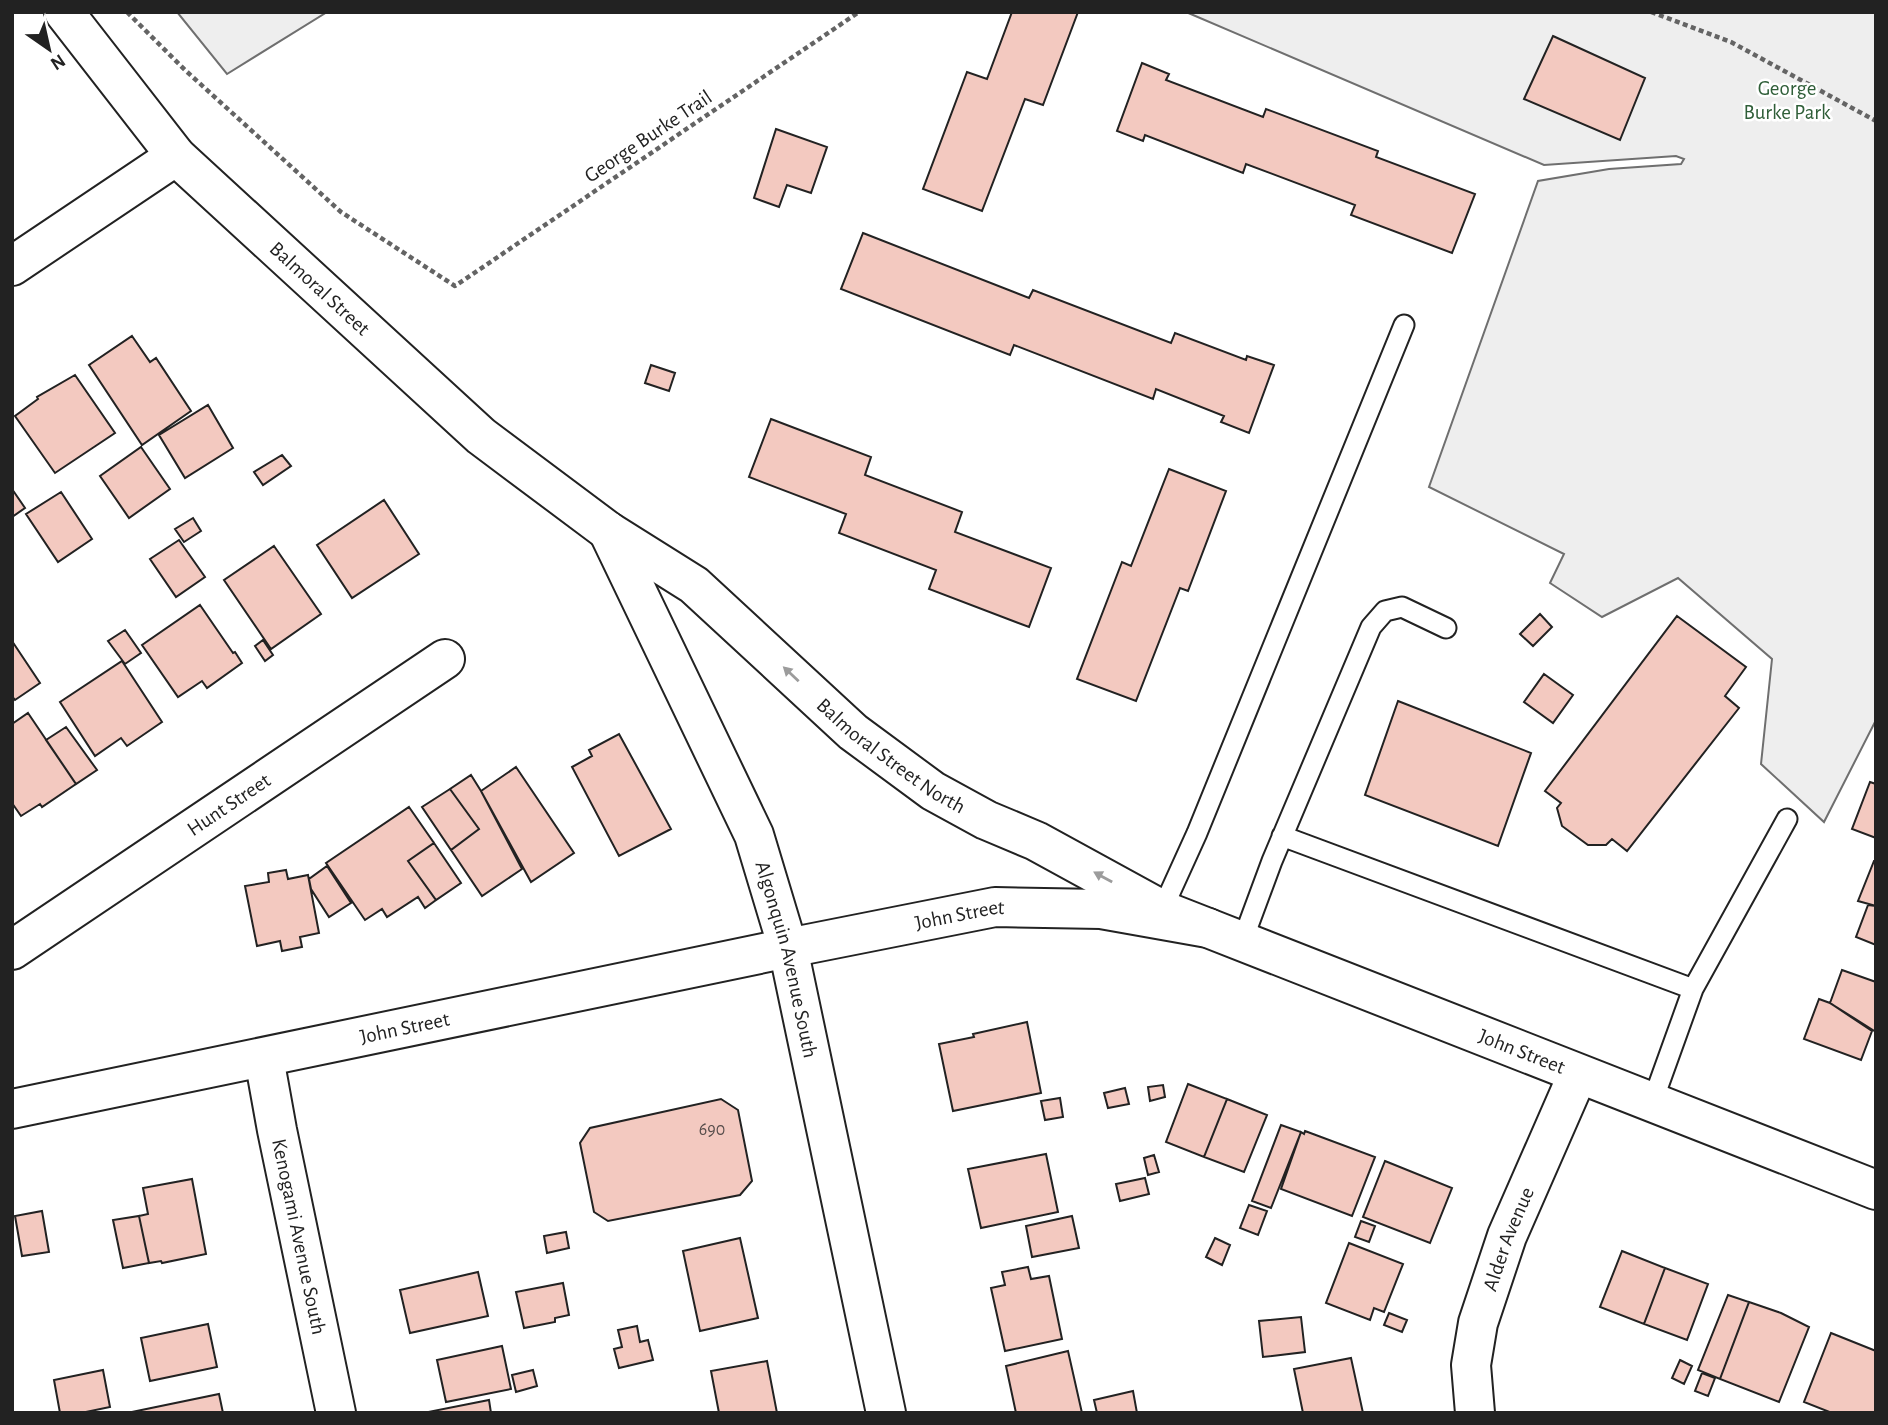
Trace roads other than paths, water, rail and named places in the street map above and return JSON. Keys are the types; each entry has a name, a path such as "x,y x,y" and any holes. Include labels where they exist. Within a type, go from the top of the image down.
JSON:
{"main road":[{"name":"Balmoral Street","path":"64,12 176,156 481,436 608,531"},
{"path":"12,266 176,156"},
{"name":"Balmoral Street North","path":"608,531 694,585 853,732 933,791 986,820 1036,841 1162,910 1225,935"},
{"name":"Algonquin Avenue South","path":"608,531 754,835 788,948 886,1413"},
{"name":"Hunt Street","path":"12,950 445,659"},
{"name":"John Street","path":"12,1109 995,907 1101,908 1225,935 1876,1191"},
{"name":"Kenogami Avenue South","path":"264,1058 336,1413"},
{"name":"Alder Avenue","path":"1475,1413 1471,1365 1478,1323 1507,1236 1578,1074"}],"lane":[{"path":"1162,910 1197,833 1404,325"},
{"path":"1225,935 1282,836 1371,627 1385,611 1402,607 1446,628"},
{"path":"1653,1103 1693,989 1787,818"},
{"path":"1282,836 1693,989"}],"park label":[{"name":"George Burke Park","path":"1787,100"}]}
